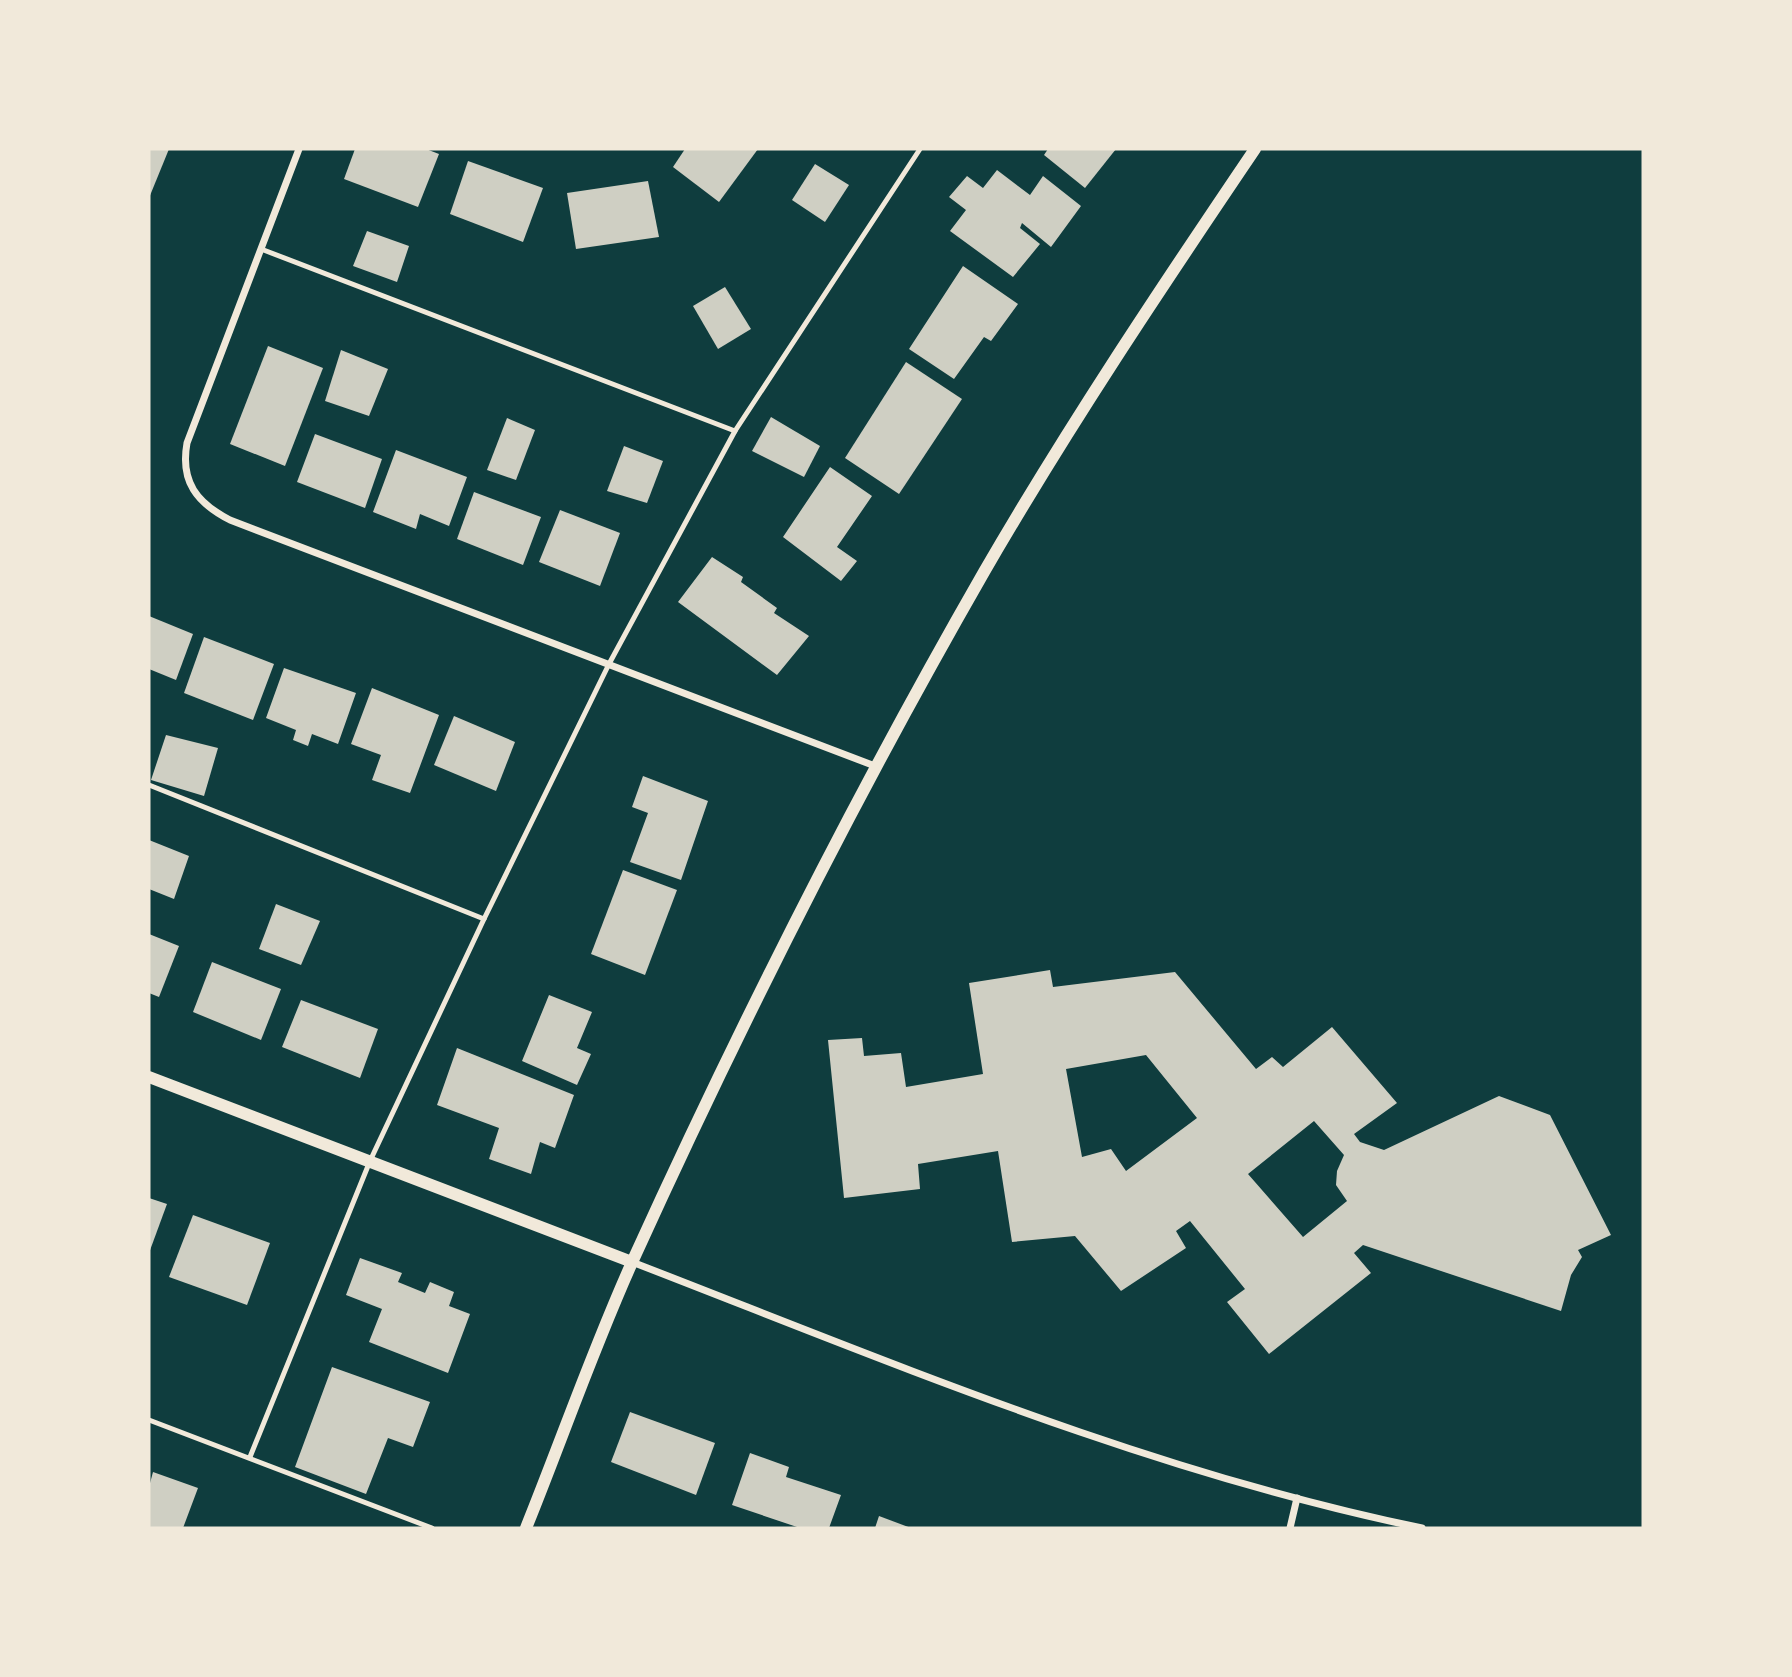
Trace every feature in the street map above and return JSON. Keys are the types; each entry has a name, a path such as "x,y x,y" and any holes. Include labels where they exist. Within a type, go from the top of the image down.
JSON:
{"street":[{"path":"299,149 187,443 184,470 189,485 199,500 230,520 875,766"},
{"path":"526,1528 632,1262 726,1062 875,766 986,569 1116,356 1255,149"},
{"path":"149,1077 1066,1428 1297,1498 1422,1528"},
{"path":"1290,1528 1297,1498"}],"lane":[{"path":"250,1457 370,1161 608,664 735,431 920,149"},
{"path":"261,249 735,431"},
{"path":"149,785 484,919"},
{"path":"149,1420 432,1528"}],"building":[{"path":"149,149 169,149 149,198"},
{"path":"355,149 426,149 439,154 418,207 344,179"},
{"path":"685,149 758,149 719,202 673,167"},
{"path":"1048,149 1116,149 1085,188 1044,155"},
{"path":"468,161 543,188 523,242 450,214"},
{"path":"815,164 849,185 825,222 792,200"},
{"path":"997,170 1030,195 1043,176 1081,206 1051,247 1022,223 1020,228 1040,244 1013,277 950,231 966,210 949,197 967,176 983,188"},
{"path":"648,181 659,237 576,249 567,193"},
{"path":"367,231 409,246 397,282 353,266"},
{"path":"963,266 1018,304 991,341 984,337 954,379 909,349"},
{"path":"725,287 751,329 718,349 693,306"},
{"path":"268,346 323,368 285,466 230,444"},
{"path":"341,350 388,369 369,416 325,401"},
{"path":"906,362 962,399 899,494 845,458"},
{"path":"771,417 820,446 804,477 752,451"},
{"path":"507,418 535,430 516,480 487,470"},
{"path":"315,434 382,459 365,508 297,482"},
{"path":"624,446 663,461 647,503 607,491"},
{"path":"396,450 467,477 449,526 420,514 416,529 373,512"},
{"path":"830,467 872,496 837,547 857,561 841,581 783,537"},
{"path":"474,492 541,517 523,565 457,539"},
{"path":"560,510 620,533 600,586 539,562"},
{"path":"712,557 743,577 741,582 777,608 774,613 809,636 777,675 678,602"},
{"path":"149,616 193,634 176,680 149,669"},
{"path":"204,637 274,664 253,720 184,693"},
{"path":"284,668 356,693 338,744 312,734 308,746 293,740 296,730 266,718"},
{"path":"372,688 439,715 410,793 372,780 381,755 351,744"},
{"path":"454,716 515,742 496,791 434,765"},
{"path":"166,735 218,748 204,796 151,780"},
{"path":"643,776 708,801 681,880 630,862 648,813 632,807"},
{"path":"149,840 189,856 174,899 149,889"},
{"path":"623,870 677,890 645,975 591,954"},
{"path":"276,904 320,921 301,965 259,949"},
{"path":"149,934 179,946 159,997 149,993"},
{"path":"212,962 281,989 261,1040 193,1012"},
{"path":"1050,970 1053,987 1175,972 1256,1069 1272,1057 1283,1067 1332,1027 1397,1103 1354,1134 1360,1142 1384,1150 1499,1096 1550,1115 1611,1235 1578,1250 1582,1257 1571,1275 1561,1311 1363,1245 1354,1253 1371,1273 1269,1354 1227,1302 1245,1289 1190,1221 1176,1231 1186,1248 1121,1291 1075,1236 1012,1242 998,1151 918,1164 920,1189 844,1198 828,1040 862,1038 864,1056 901,1053 906,1087 983,1074 969,983","holes":["1146,1055 1197,1118 1126,1171 1111,1149 1082,1157 1066,1069","1314,1121 1344,1155 1337,1171 1336,1185 1347,1201 1303,1237 1248,1174"]},
{"path":"549,995 592,1012 577,1048 591,1054 577,1085 522,1061"},
{"path":"301,1000 378,1029 360,1078 282,1047"},
{"path":"457,1048 574,1095 555,1148 540,1142 531,1174 489,1159 499,1128 437,1105"},
{"path":"149,1198 167,1204 149,1253"},
{"path":"193,1215 270,1243 247,1305 169,1277"},
{"path":"360,1258 402,1273 398,1282 425,1293 430,1282 454,1292 449,1306 470,1314 448,1373 369,1342 382,1309 346,1295"},
{"path":"332,1367 430,1402 413,1447 388,1438 366,1494 295,1467"},
{"path":"630,1412 715,1443 696,1495 611,1462"},
{"path":"750,1453 789,1467 786,1477 841,1495 829,1528 800,1528 732,1505"},
{"path":"153,1472 198,1488 183,1528 149,1528 149,1487"},
{"path":"879,1516 911,1528 875,1528"}]}
